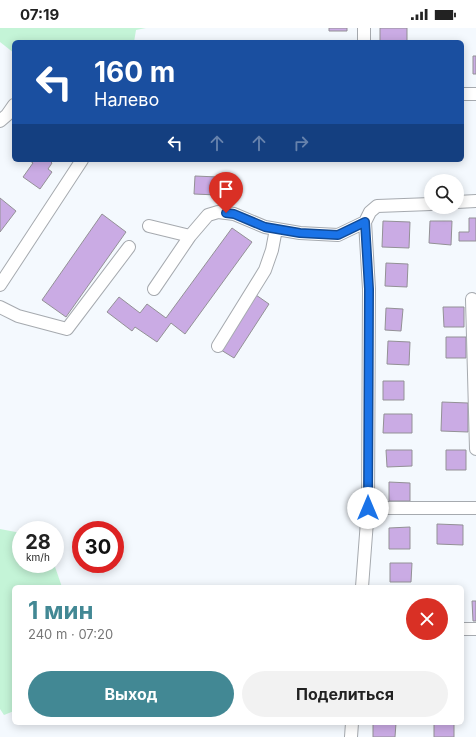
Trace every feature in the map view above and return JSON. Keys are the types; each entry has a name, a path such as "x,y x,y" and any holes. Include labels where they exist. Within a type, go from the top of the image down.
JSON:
{"street":[{"path":"364,28 364,40"},
{"path":"464,94 476,94"},
{"path":"0,121 12,109"},
{"path":"0,285 81,162"},
{"path":"464,202 476,201"},
{"path":"362,585 368,508 369,289 365,222 370,212 377,206 424,204"},
{"path":"154,289 190,236 208,215 218,212 234,214 265,227 300,233 338,235 365,222"},
{"path":"149,226 190,236"},
{"path":"218,346 265,270 272,250 276,229"},
{"path":"0,308 18,316 67,329 129,247"},
{"path":"472,299 476,449"},
{"path":"368,508 476,508"},
{"path":"464,629 476,630"},
{"path":"351,737 352,725"}],"green space":[{"path":"0,28 146,28 136,30 134,40 12,40 12,51 0,42"},
{"path":"0,529 12,531 12,573 57,573 61,585 12,585 12,712 4,715 0,709"}],"building":[{"path":"329,28 347,28 347,31 329,31"},
{"path":"380,28 407,28 407,40 380,40"},
{"path":"473,56 476,56 476,74 473,74"},
{"path":"32,162 52,163 48,169 52,172 40,189 23,177 33,163"},
{"path":"195,176 218,177 217,195 194,194"},
{"path":"0,198 16,211 0,232"},
{"path":"102,214 126,232 66,317 42,300"},
{"path":"469,218 476,218 476,241 459,241 459,232 469,232"},
{"path":"383,221 410,222 409,248 382,247"},
{"path":"430,221 452,221 451,245 429,243"},
{"path":"232,228 252,242 185,334 171,323 157,342 135,327 132,331 107,312 119,297 140,313 147,304 166,318"},
{"path":"386,263 408,264 407,287 385,286"},
{"path":"256,295 269,304 234,358 221,350"},
{"path":"443,307 464,307 464,327 444,327"},
{"path":"386,308 403,309 401,331 385,330"},
{"path":"446,337 466,337 466,358 446,358"},
{"path":"388,341 410,342 409,365 387,364"},
{"path":"383,381 404,381 404,400 383,400"},
{"path":"442,402 468,403 468,432 441,431"},
{"path":"384,414 412,414 412,433 383,433"},
{"path":"386,450 412,450 412,466 387,467"},
{"path":"446,450 466,450 466,470 446,470"},
{"path":"389,482 410,483 410,501 389,501"},
{"path":"437,524 463,525 463,545 437,544"},
{"path":"410,527 410,549 389,549 389,528"},
{"path":"390,563 412,563 411,582 390,582"},
{"path":"472,601 476,601 476,621 473,621"},
{"path":"373,725 396,725 395,737 373,737"},
{"path":"434,725 454,725 454,737 434,737"}],"route":[{"path":"226,213 234,214 265,227 300,233 338,235 365,222 369,289 368,508"}]}
